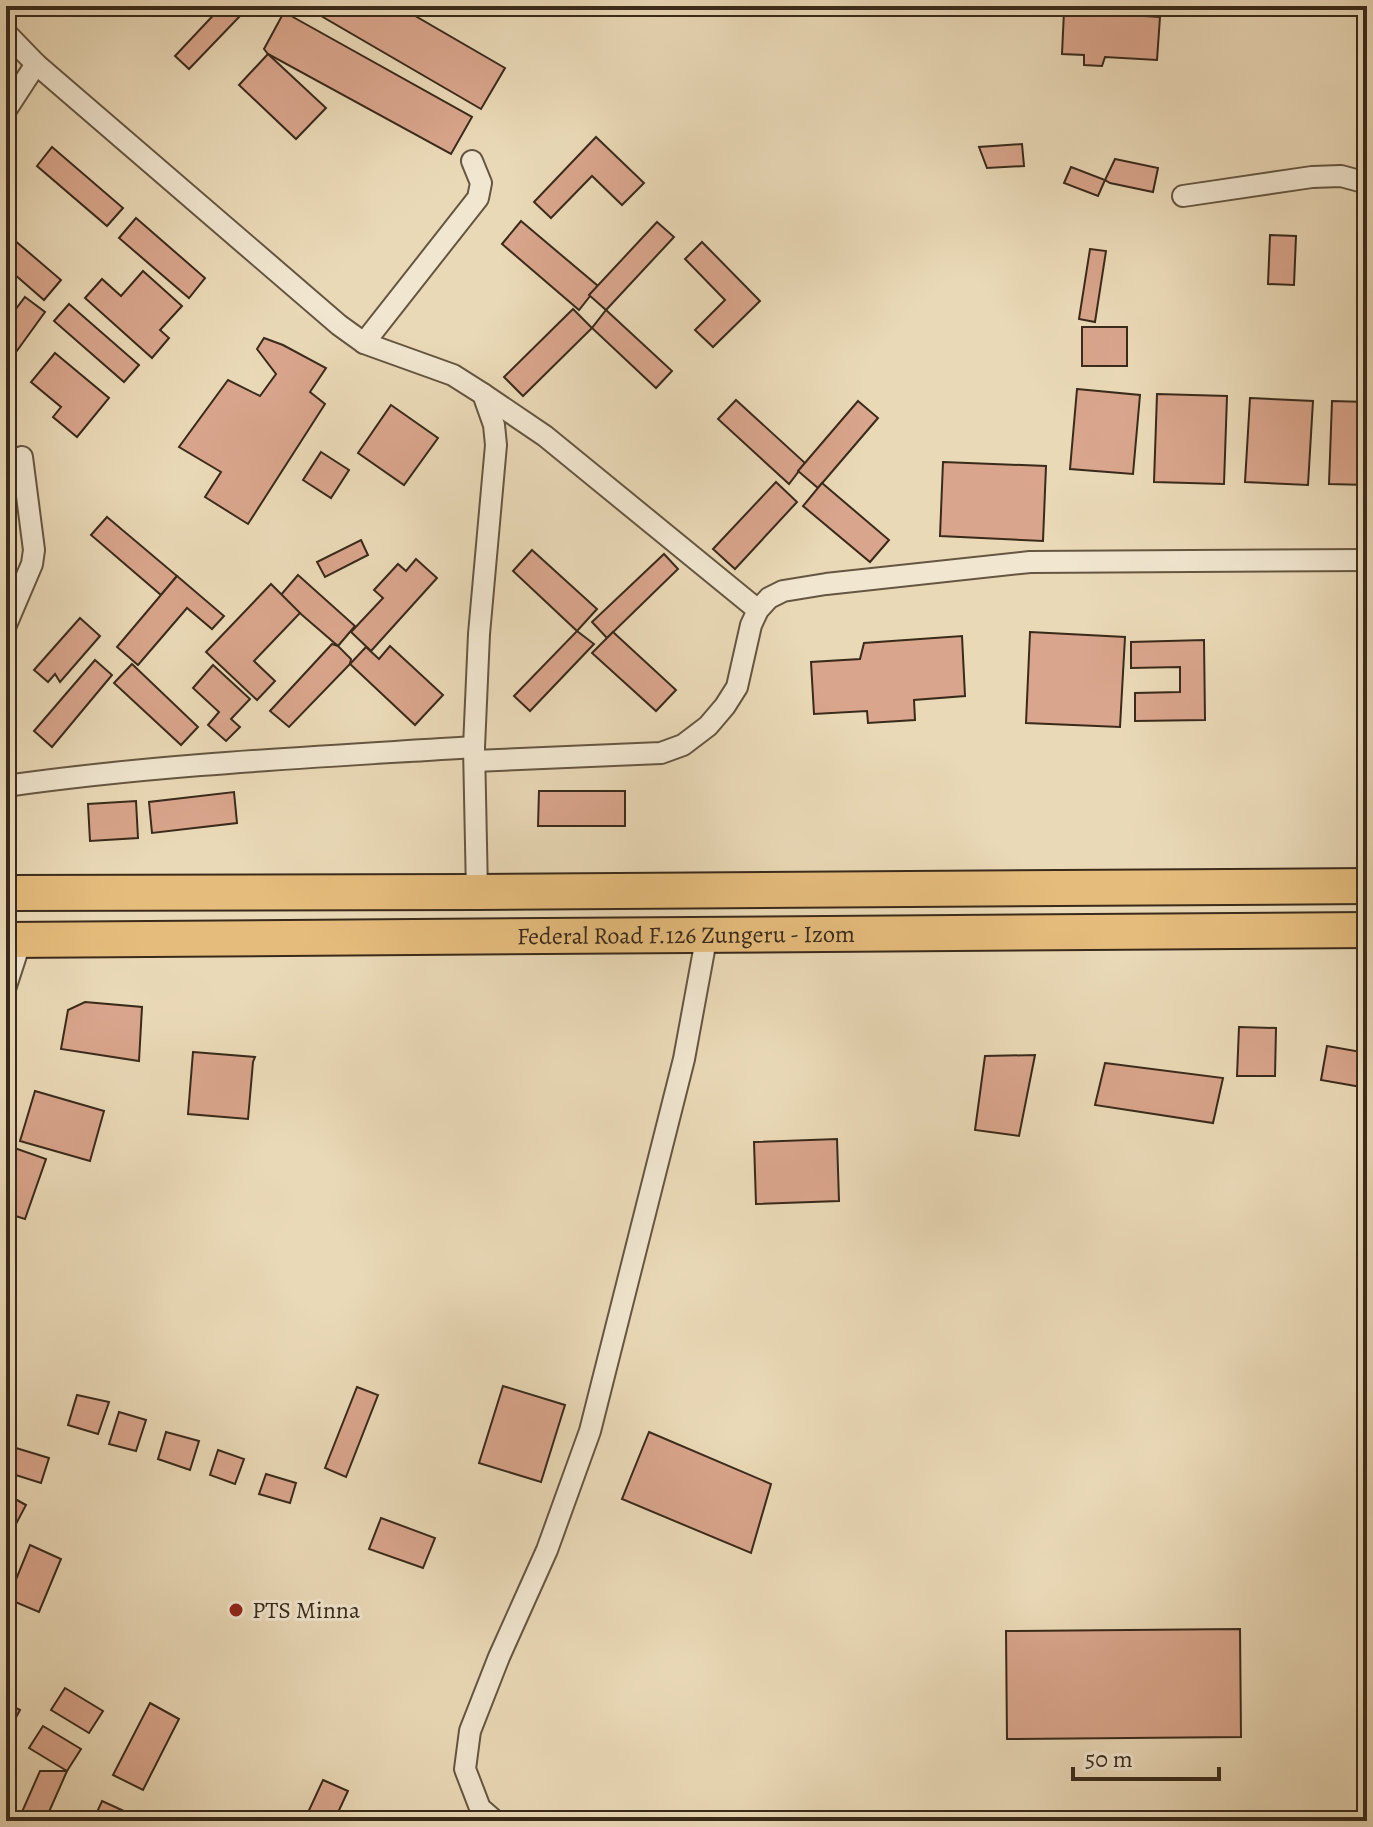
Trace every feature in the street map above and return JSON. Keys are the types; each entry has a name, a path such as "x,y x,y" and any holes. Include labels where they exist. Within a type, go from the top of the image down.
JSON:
{"main road":[{"name":"Federal Road F.126 Zungeru - Izom","path":"9,886 477,892 1367,886"},
{"path":"1035,888 1037,932"},
{"name":"Federal Road F.126 Zungeru - Izom","path":"13,940 1367,930"}],"street":[{"path":"6,33 36,64 339,325 364,343 453,375 545,436 758,610"},
{"path":"6,110 36,64"},
{"path":"364,343 478,198 481,183 472,161"},
{"path":"1183,196 1312,177 1341,176 1367,183"},
{"path":"477,892 475,754 479,634 496,445 494,425 483,394"},
{"path":"6,625 32,564 34,550 22,457"},
{"path":"6,786 80,775 290,759 661,753 683,745 708,726 725,706 737,687 751,625 758,610 769,598 783,591 1030,562 1367,560"},
{"path":"495,1821 480,1808 465,1769 470,1731 547,1550 590,1431 684,1059 707,934"},
{"path":"6,986 13,940"}],"building":[{"path":"222,6 230,6 240,16 189,69 175,56"},
{"path":"304,6 398,6 505,68 481,109"},
{"path":"1064,11 1160,17 1157,60 1105,57 1102,66 1084,65 1084,55 1062,54"},
{"path":"284,12 472,117 451,154 268,54 264,49"},
{"path":"268,54 326,108 296,139 239,85"},
{"path":"596,137 644,183 622,205 592,176 551,218 534,202"},
{"path":"1022,144 1024,166 987,168 979,147"},
{"path":"52,147 123,208 107,226 37,166"},
{"path":"1115,159 1158,168 1153,192 1105,180"},
{"path":"1071,167 1105,180 1098,196 1064,183"},
{"path":"136,218 205,278 189,298 119,238"},
{"path":"521,221 598,286 579,310 502,244"},
{"path":"657,222 674,237 606,310 589,295"},
{"path":"6,233 61,280 44,300 6,267"},
{"path":"1270,235 1296,236 1294,285 1268,284"},
{"path":"702,242 760,301 713,347 695,330 725,300 685,259"},
{"path":"1090,249 1106,251 1095,322 1079,319"},
{"path":"143,271 182,306 160,330 169,338 152,358 85,298 102,279 121,296"},
{"path":"25,297 45,312 6,366 6,322"},
{"path":"69,304 139,365 124,382 54,321"},
{"path":"573,309 592,328 523,396 504,377"},
{"path":"606,310 672,371 656,388 592,328"},
{"path":"1082,327 1127,327 1127,366 1082,366"},
{"path":"264,338 326,368 310,392 325,404 248,524 205,497 221,472 179,447 228,380 260,396 276,374 257,349"},
{"path":"55,353 109,398 77,437 53,417 61,407 31,382"},
{"path":"1077,389 1140,395 1133,474 1070,469"},
{"path":"1157,394 1227,396 1224,484 1154,482"},
{"path":"1250,398 1313,401 1308,485 1245,482"},
{"path":"736,400 805,463 789,484 718,419"},
{"path":"858,401 878,418 818,488 798,471"},
{"path":"1332,401 1367,402 1367,485 1329,484"},
{"path":"391,405 438,438 404,485 358,453"},
{"path":"321,452 349,470 331,498 303,480"},
{"path":"943,462 1046,466 1043,541 940,536"},
{"path":"776,482 797,502 735,569 713,549"},
{"path":"822,483 889,540 870,562 803,506"},
{"path":"107,517 177,576 161,595 91,535"},
{"path":"361,540 368,555 325,577 317,562"},
{"path":"532,550 597,609 577,631 513,571"},
{"path":"664,554 678,569 607,638 592,622"},
{"path":"416,559 437,578 371,651 351,632 383,598 374,590 398,564 406,571"},
{"path":"298,575 355,626 338,646 280,596"},
{"path":"177,576 224,616 212,629 187,608 138,665 117,647"},
{"path":"271,584 300,613 254,661 275,681 257,700 206,652"},
{"path":"80,618 100,636 60,682 55,674 48,682 34,670"},
{"path":"577,631 594,644 530,711 514,696"},
{"path":"613,632 676,690 656,711 592,653"},
{"path":"1030,632 1125,637 1120,727 1026,723"},
{"path":"962,636 965,696 914,700 915,720 868,723 867,711 814,714 811,662 860,659 864,643"},
{"path":"1204,640 1205,720 1135,721 1135,693 1180,692 1180,667 1131,668 1131,642"},
{"path":"332,644 351,659 350,664 289,727 270,711"},
{"path":"390,646 443,695 415,725 350,664 366,647 379,659"},
{"path":"95,660 112,675 52,747 34,731"},
{"path":"132,664 198,727 181,745 114,683"},
{"path":"213,665 250,699 231,719 240,727 226,741 208,725 219,712 193,688"},
{"path":"539,791 625,791 625,826 538,826"},
{"path":"234,792 237,823 152,833 149,802"},
{"path":"136,801 138,838 90,841 88,804"},
{"path":"85,1002 142,1007 139,1061 61,1049 68,1010"},
{"path":"1239,1027 1276,1028 1275,1076 1237,1076"},
{"path":"1327,1046 1367,1053 1367,1088 1321,1080"},
{"path":"193,1052 255,1057 248,1119 188,1114"},
{"path":"1035,1055 1019,1136 975,1130 985,1056"},
{"path":"1105,1063 1223,1078 1213,1123 1095,1105"},
{"path":"35,1091 104,1111 90,1161 20,1141"},
{"path":"837,1139 839,1201 756,1204 754,1142"},
{"path":"6,1145 46,1159 25,1219 6,1213"},
{"path":"503,1386 565,1405 541,1482 479,1463"},
{"path":"357,1387 378,1395 346,1477 325,1468"},
{"path":"77,1395 109,1402 98,1434 68,1425"},
{"path":"119,1412 146,1420 136,1451 109,1444"},
{"path":"166,1432 199,1441 190,1470 158,1459"},
{"path":"649,1432 771,1484 751,1553 622,1499"},
{"path":"6,1445 49,1458 41,1483 6,1472"},
{"path":"218,1450 244,1459 235,1484 210,1475"},
{"path":"266,1474 296,1483 290,1503 259,1494"},
{"path":"6,1494 26,1505 16,1524 6,1519"},
{"path":"381,1518 435,1538 423,1568 369,1549"},
{"path":"30,1545 61,1559 39,1612 8,1599"},
{"path":"1240,1629 1241,1737 1007,1739 1006,1631"},
{"path":"65,1688 103,1711 89,1733 51,1710"},
{"path":"6,1703 20,1710 6,1736"},
{"path":"150,1703 179,1719 143,1790 113,1775"},
{"path":"43,1726 81,1749 67,1771 29,1748"},
{"path":"40,1771 67,1771 45,1821 18,1821"},
{"path":"323,1780 348,1791 334,1821 304,1821"},
{"path":"102,1801 124,1811 119,1821 93,1821"}],"place":[{"name":"PTS Minna","path":"236,1610"}]}
